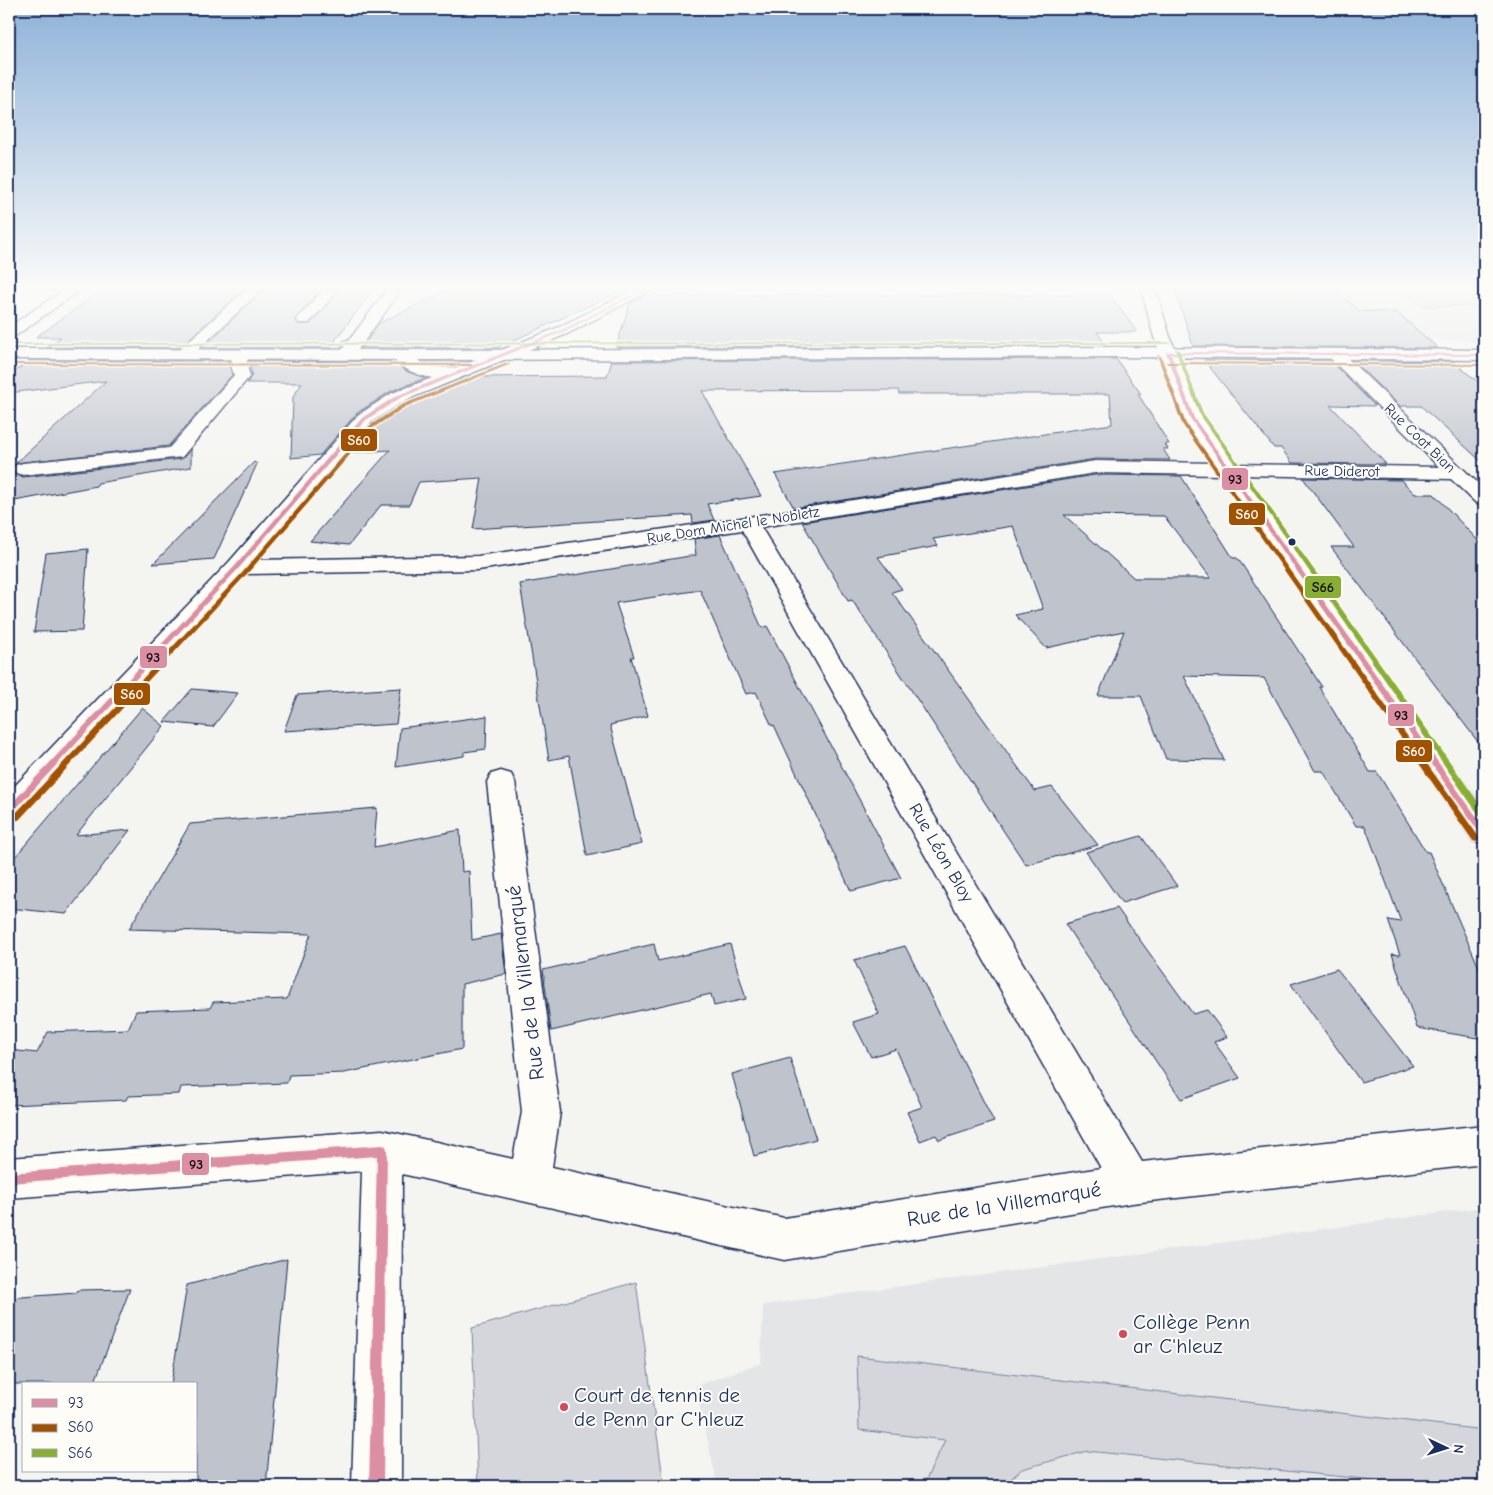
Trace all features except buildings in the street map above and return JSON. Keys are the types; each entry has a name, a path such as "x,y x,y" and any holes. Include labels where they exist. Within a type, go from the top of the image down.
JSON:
{"street":[{"path":"24,468 175,453 242,376 238,363 241,357"},
{"path":"400,357 414,368 443,374 465,371"},
{"path":"9,811 236,567 364,419 398,397 501,357"},
{"path":"1169,357 1192,418 1484,833"},
{"name":"Rue Coat Bian","path":"1337,357 1484,500"},
{"path":"398,397 414,378 414,368"},
{"name":"Rue Dom Michel le Nobletz","path":"236,567 478,563 748,523 1095,467 1227,469"},
{"name":"Rue Diderot","path":"1227,469 1456,473"},
{"name":"Rue Léon Bloy","path":"748,523 1132,1183"},
{"name":"Rue de la Villemarqué","path":"501,782 541,1112 530,1183"},
{"name":"Rue de la Villemarqué","path":"9,1178 382,1150 784,1240 1132,1183 1484,1145"},
{"path":"376,1486 382,1150"}],"shaded area":[{"name":"Collège Penn ar C'hleuz","path":"1484,1207 1484,1486 718,1486 695,1386 761,1363 763,1305"},
{"name":"Court de tennis de de Penn ar C'hleuz","path":"636,1282 664,1486 478,1486 472,1328"},
{"path":"857,1356 1484,1430 1484,1486 1434,1486 1087,1451 1022,1469 1003,1486 923,1486 945,1440 859,1430"}],"transit line":[{"name":"93","path":"9,811 237,567 364,419 398,397 498,357"},
{"name":"S60","path":"1159,357 1184,424 1476,839"},
{"name":"93","path":"1169,357 1192,418 1484,833"},
{"name":"S66","path":"1180,357 1201,413 1484,816"},
{"name":"S60","path":"1168,363 1484,365"},
{"name":"S60","path":"9,364 471,365"},
{"name":"S60","path":"16,818 244,574 371,427 403,406 509,364"},
{"name":"93","path":"9,1178 382,1150"},
{"name":"93","path":"376,1486 382,1150"}],"place":[{"name":"Collège Penn ar C'hleuz","path":"1123,1334"},
{"name":"Court de tennis de de Penn ar C'hleuz","path":"564,1407"}]}
